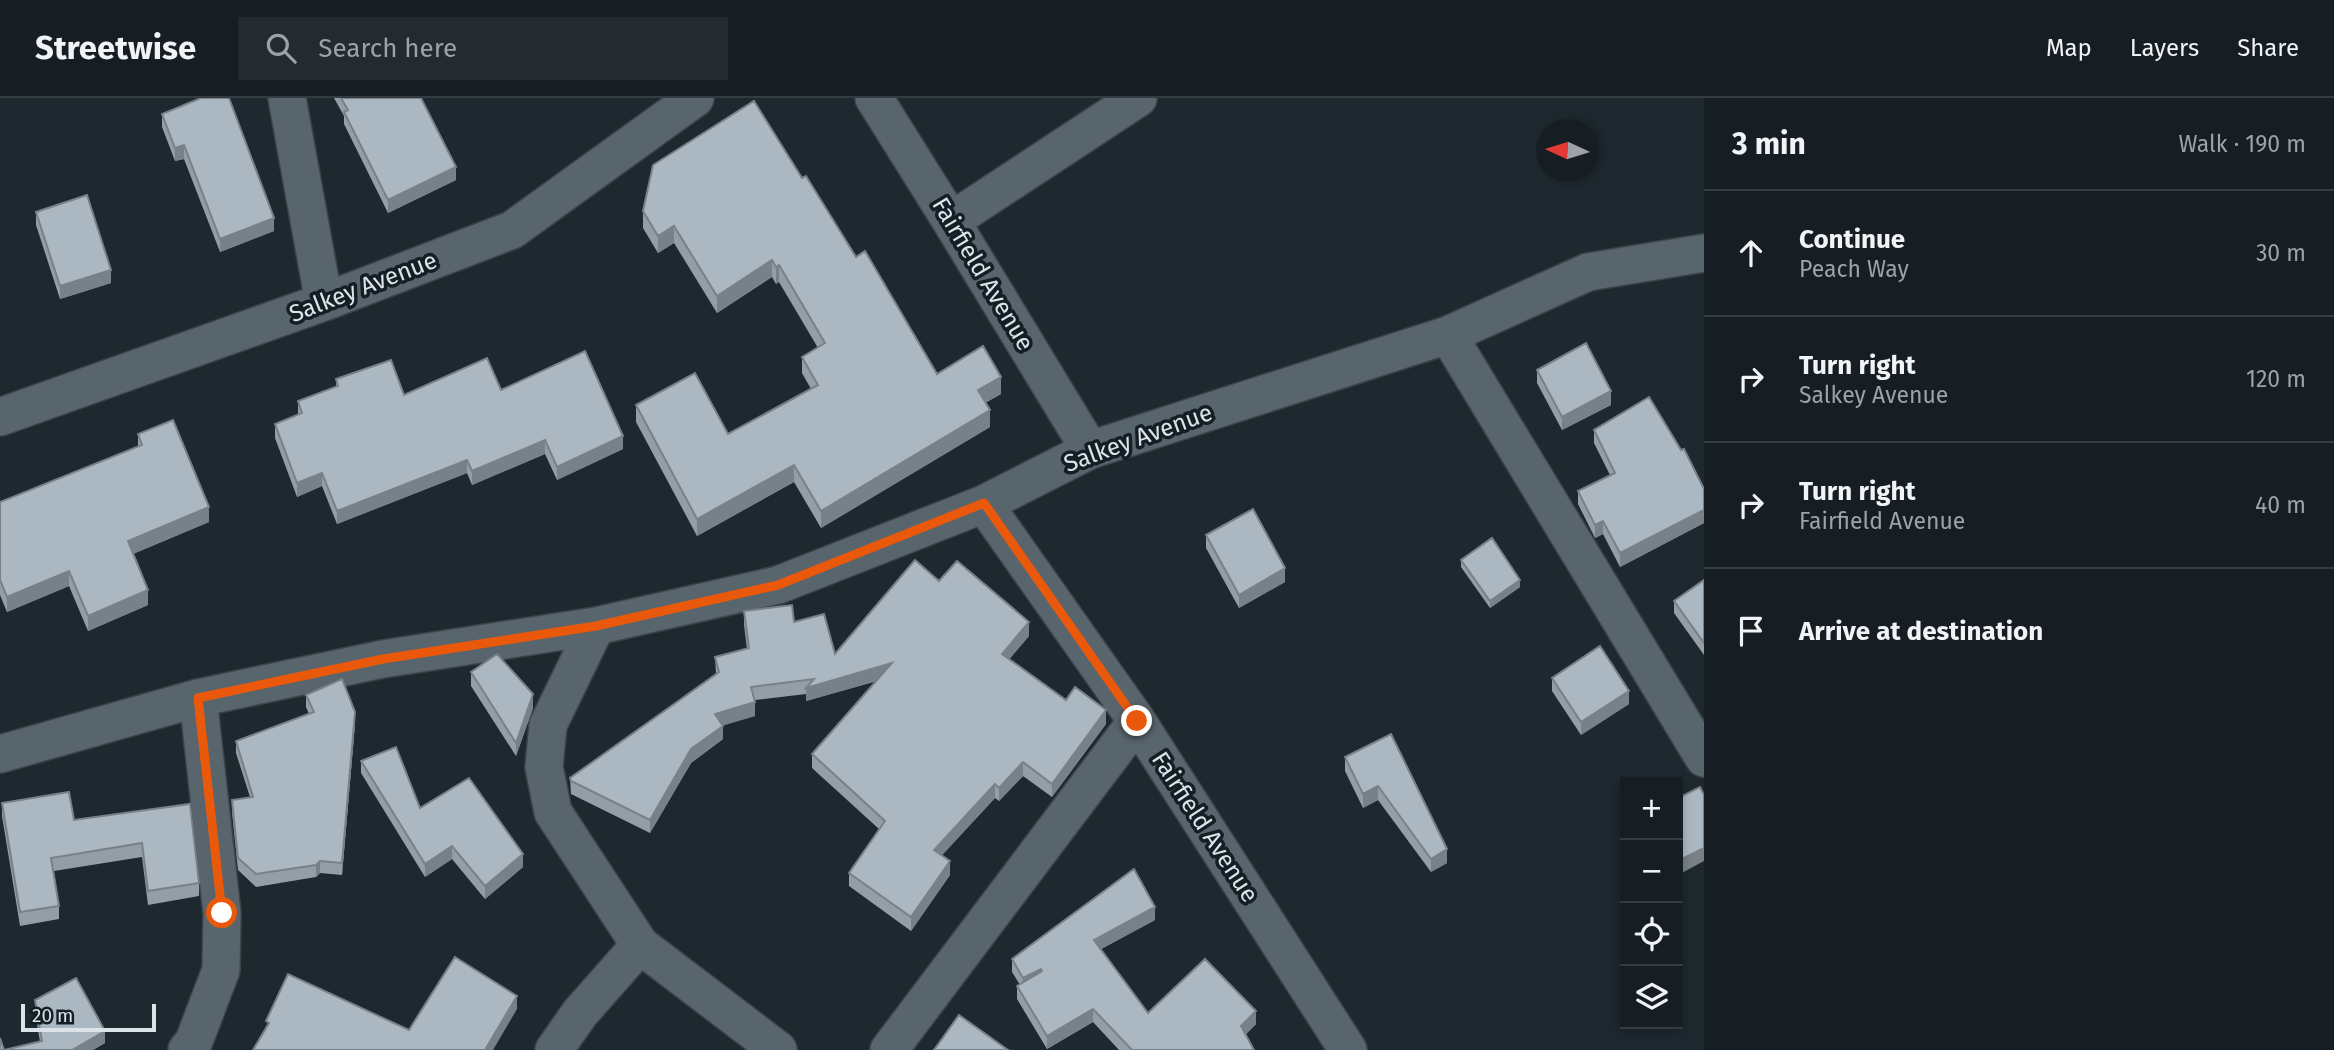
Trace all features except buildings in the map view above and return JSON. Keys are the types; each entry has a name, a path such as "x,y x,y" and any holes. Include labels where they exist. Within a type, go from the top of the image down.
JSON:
{"street":[{"path":"287,98 324,302"},
{"name":"Salkey Avenue","path":"0,416 324,302 512,230 695,98"},
{"name":"Fairfield Avenue","path":"874,98 1090,450"},
{"path":"951,221 1138,98"},
{"name":"Salkey Avenue","path":"0,754 198,698 383,659 596,626 778,585 984,503 1090,450 1448,335 1588,272 1704,253"},
{"path":"1448,335 1704,758"},
{"name":"Fairfield Avenue","path":"984,503 1137,721 1348,1050"},
{"path":"596,626 548,725 544,767 553,812 640,945 778,1050"},
{"path":"187,1050 194,1041 221,970 222,913 198,698"},
{"path":"889,1050 1137,721"},
{"path":"554,1050 580,1013 640,945"}],"route":[{"path":"222,913 198,698 383,659 596,626 778,585 984,503 1137,721"}]}
